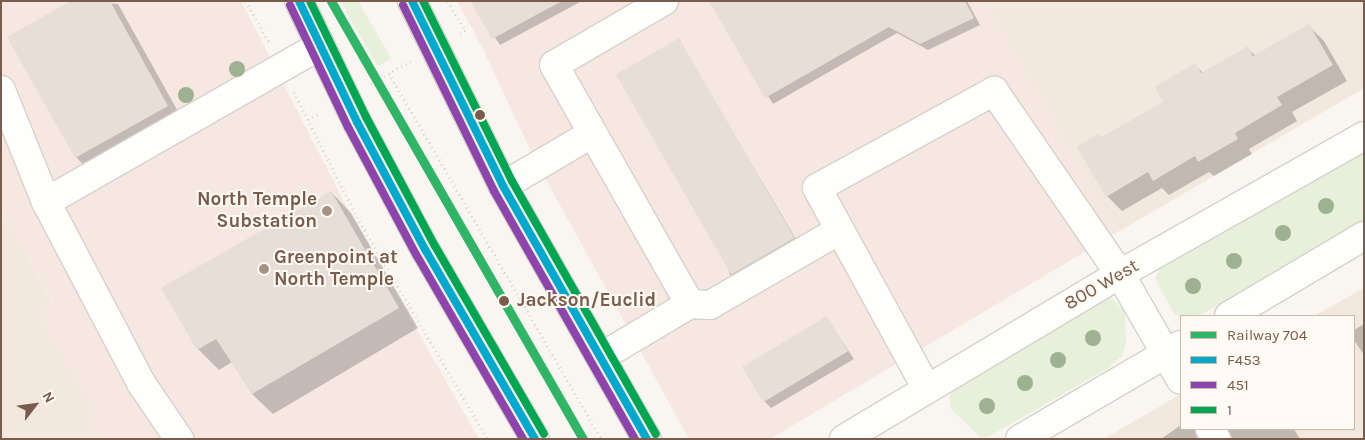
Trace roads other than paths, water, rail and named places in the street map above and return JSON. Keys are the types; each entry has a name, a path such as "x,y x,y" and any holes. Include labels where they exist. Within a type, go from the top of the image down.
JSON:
{"main road":[{"path":"299,1 320,46 426,251 535,439"},
{"path":"412,1 503,186 647,439"}],"street":[{"path":"664,1 554,65 690,304"},
{"path":"46,202 320,46"},
{"path":"1,90 46,202 141,383 179,439"},
{"path":"927,389 817,188 994,91 1174,349 1180,376"},
{"path":"503,186 593,133"},
{"name":"800 West","path":"844,439 1120,274 1364,136"},
{"path":"601,357 690,304 710,305 840,230"},
{"path":"1231,315 1364,236"},
{"path":"1020,439 1174,349"}],"rail line":[{"name":"704","path":"331,1 583,439"}],"place":[{"name":"North Temple Substation","path":"327,211"},
{"name":"Greenpoint at North Temple","path":"264,269"},
{"name":"Jackson/Euclid","path":"504,301"}]}
